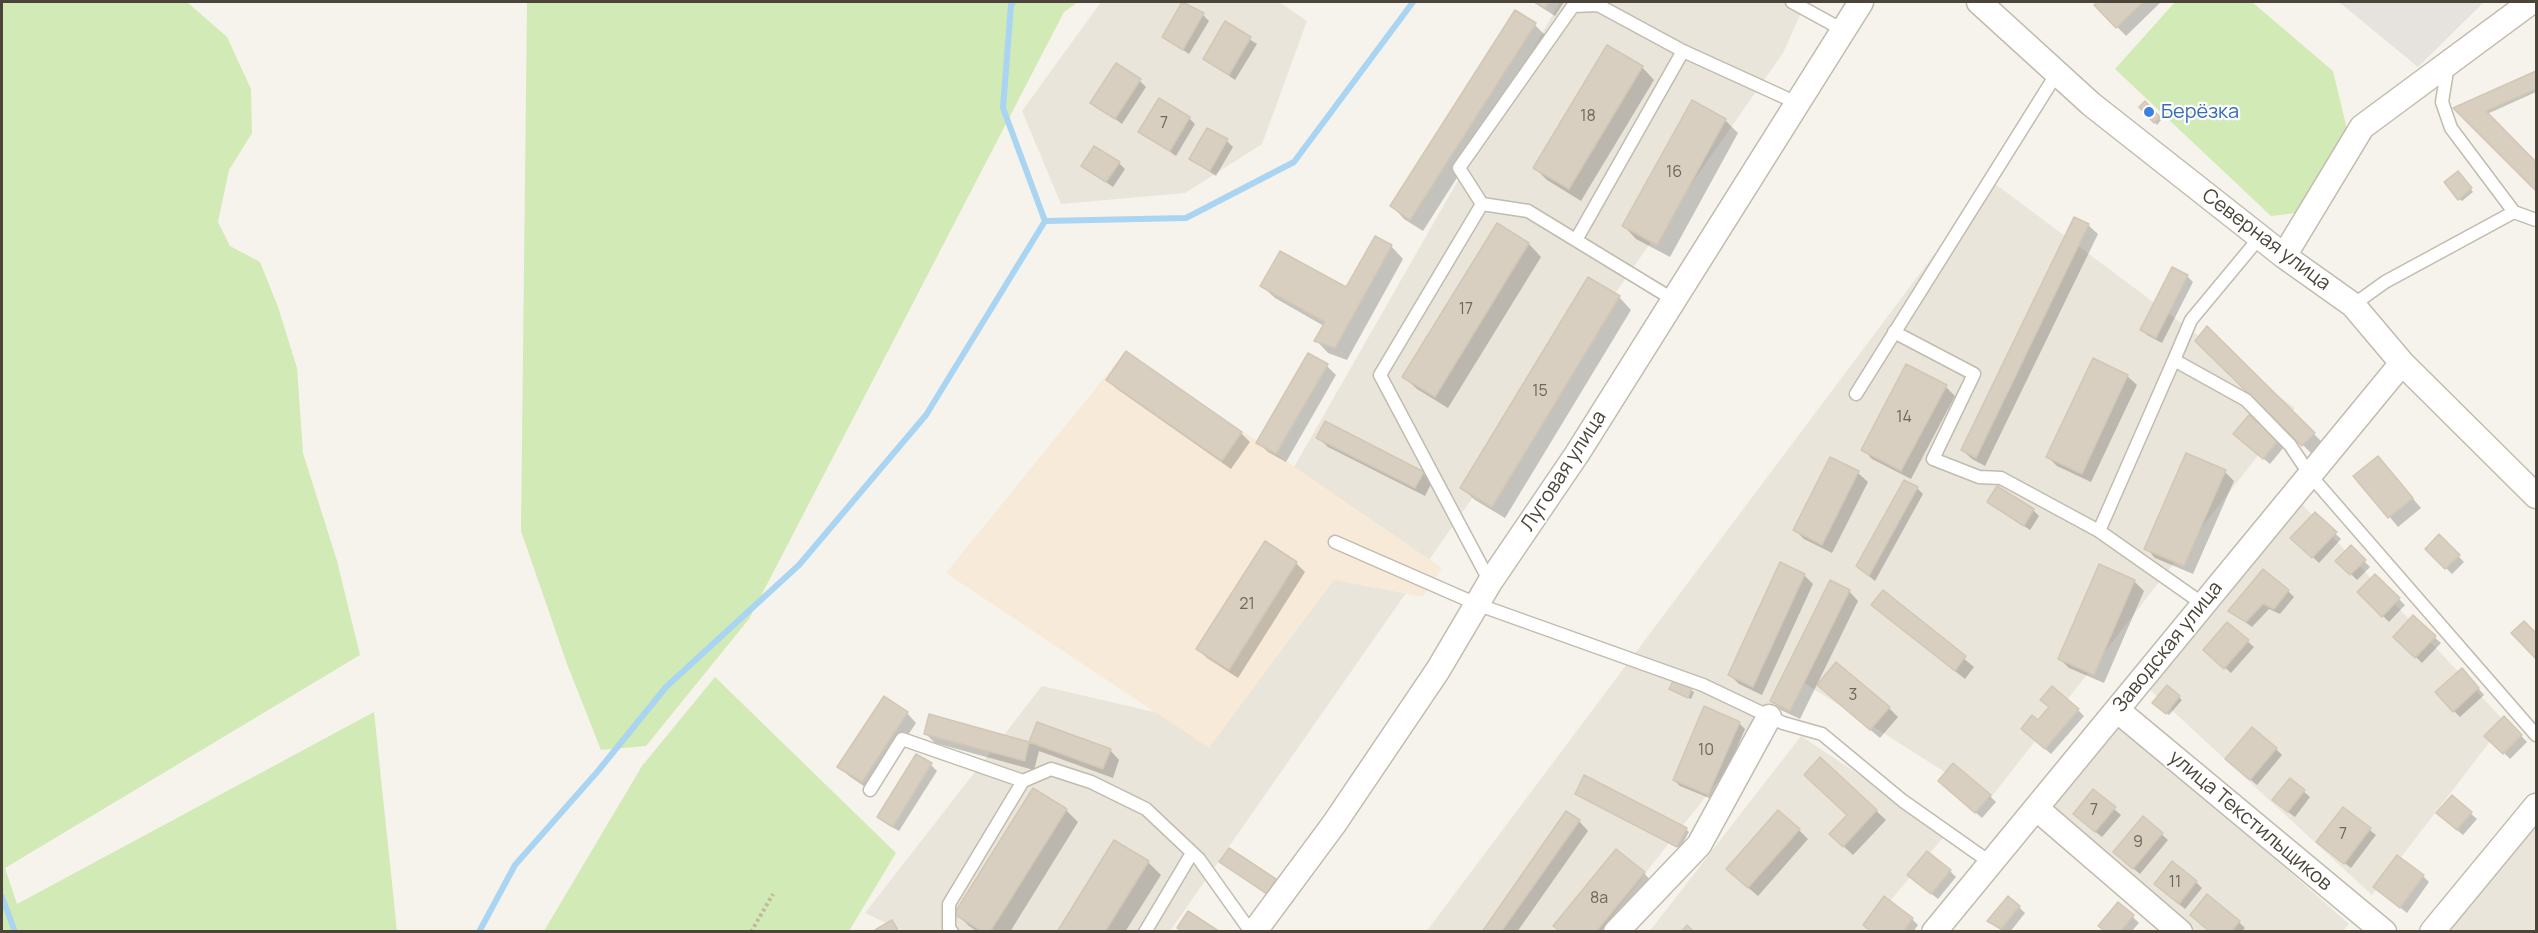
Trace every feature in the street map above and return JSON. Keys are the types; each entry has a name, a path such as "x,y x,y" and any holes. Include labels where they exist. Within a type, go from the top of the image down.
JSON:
{"street":[{"name":"Луговая улица","path":"1252,932 1334,824 1438,670 1479,605 1490,582 1577,454 1861,2"},
{"name":"Северная улица","path":"1979,2 2091,104 2284,256 2354,305 2402,363 2536,496"},
{"path":"2284,256 2362,127 2531,2"},
{"name":"Заводская улица","path":"1934,932 2402,363"},
{"name":"улица Текстильщиков","path":"2117,710 2384,932"},
{"path":"1616,932 1699,844 1769,717"},
{"path":"2432,932 2536,807"},
{"path":"2036,808 2180,932"}],"lane":[{"path":"1792,2 1843,30"},
{"path":"1674,300 1528,211 1482,204 1459,168 1573,4 1598,5 1683,51 1797,103"},
{"path":"1576,240 1683,51"},
{"path":"2449,63 2442,102 2451,128 2514,212 2536,220"},
{"path":"1856,394 2057,73"},
{"path":"1482,204 1380,375 1490,582"},
{"path":"2354,305 2385,282 2514,212"},
{"path":"2099,531 2191,320 2260,237"},
{"path":"1894,332 1974,374 1933,459 1979,477 2001,478 2099,531 2203,604"},
{"path":"2174,360 2246,400 2290,445 2310,475 2536,735"},
{"path":"1335,542 1479,605 1703,685 1769,717 1822,734 1903,801 1990,863"},
{"path":"870,790 902,739 1023,781"},
{"path":"952,932 949,928 949,904 1023,781 1051,770 1091,782 1146,809 1192,853 1252,932"},
{"path":"1144,932 1192,853"}],"path":[{"path":"751,932 773,894"}],"shaded area":[{"path":"1101,2 1279,2 1307,21 1262,144 1185,193 1061,204 1022,111"},
{"path":"1560,2 1806,2 1783,53 1170,931 903,931 865,913 1042,686 1154,712"},
{"path":"2339,2 2484,2 2418,67"},
{"path":"1990,180 2295,408 1989,800 1798,679 1600,931 1426,932"},
{"path":"1126,351 1442,568 1423,597 1334,580 1209,748 946,573"},
{"path":"2286,487 2505,722 2372,895 2136,677"},
{"path":"2114,717 2349,924 2343,931 2185,931 2040,806"},
{"path":"1801,736 1947,833 1865,931 1649,932"},
{"path":"2536,820 2536,931 2439,931"}],"green space":[{"path":"2,2 187,2 227,37 251,89 252,133 229,170 218,222 230,246 260,262 278,307 297,368 303,453 337,561 360,655 5,868 17,904 374,712 397,931 2,931"},
{"path":"527,2 1078,2 1064,12 749,619 646,746 601,750 567,664 521,531"},
{"path":"2175,2 2252,2 2333,71 2347,129 2296,213 2271,216 2115,69"},
{"path":"715,677 896,853 849,931 544,931 642,766"}],"building":[{"path":"1182,2 1204,13 1183,50 1162,37"},
{"path":"1535,2 1549,2 1545,8"},
{"path":"2097,2 2143,2 2116,28 2094,5"},
{"path":"1515,10 1536,23 1410,220 1390,206"},
{"path":"1225,21 1251,37 1229,75 1203,59"},
{"path":"1607,45 1643,66 1569,189 1533,168"},
{"path":"1116,63 1141,79 1115,119 1090,103"},
{"path":"2536,71 2536,89 2486,111 2536,162 2536,191 2453,108"},
{"path":"1159,98 1190,117 1170,151 1138,132"},
{"path":"1692,100 1726,119 1657,245 1622,226"},
{"name":"Берёзка","path":"2145,101 2160,117 2154,123 2139,107"},
{"path":"1207,128 1228,139 1210,171 1189,159"},
{"path":"1094,146 1120,162 1106,182 1081,166"},
{"path":"2458,171 2472,188 2458,200 2444,182"},
{"path":"2074,217 2089,224 1976,458 1961,450"},
{"path":"1497,223 1529,243 1435,397 1402,377"},
{"path":"1375,236 1392,245 1335,348 1314,341 1325,322 1260,286 1280,251 1346,287"},
{"path":"2172,267 2188,275 2156,338 2140,330"},
{"path":"1588,277 1620,296 1492,507 1460,488"},
{"path":"2207,326 2315,433 2302,446 2195,341"},
{"path":"1126,351 1242,432 1222,461 1106,380"},
{"path":"1308,353 1328,364 1276,454 1256,443"},
{"path":"2093,358 2128,375 2082,474 2046,457"},
{"path":"1906,364 1947,385 1901,471 1861,450"},
{"path":"2249,415 2279,439 2263,459 2233,434"},
{"path":"1325,421 1424,472 1415,488 1316,438"},
{"path":"2186,453 2226,470 2184,566 2144,549"},
{"path":"2378,456 2413,498 2388,518 2353,476"},
{"path":"1830,457 1859,471 1822,545 1793,530"},
{"path":"1904,480 1918,487 1869,576 1856,566"},
{"path":"1997,486 2034,509 2024,526 1987,502"},
{"path":"2315,512 2337,532 2312,558 2290,538"},
{"path":"2439,534 2460,555 2445,569 2425,549"},
{"path":"1265,541 1297,562 1229,670 1196,649"},
{"path":"2351,545 2366,560 2350,575 2335,561"},
{"path":"1780,562 1805,574 1753,687 1728,675"},
{"path":"2099,564 2135,580 2094,675 2058,659"},
{"path":"2263,569 2289,590 2274,609 2263,604 2246,622 2228,611"},
{"path":"2375,574 2400,598 2382,617 2357,592"},
{"path":"1830,580 1850,590 1790,711 1770,701"},
{"path":"1883,590 1966,656 1955,671 1871,605"},
{"path":"2413,615 2436,636 2415,658 2393,637"},
{"path":"2524,621 2536,633 2536,659 2511,633"},
{"path":"2227,622 2249,640 2224,669 2203,650"},
{"path":"1836,662 1890,707 1870,730 1817,685"},
{"path":"2462,668 2479,688 2453,712 2435,692"},
{"path":"1674,679 1692,688 1688,698 1669,689"},
{"path":"2167,685 2180,696 2166,714 2152,703"},
{"path":"2052,686 2079,709 2045,749 2021,729 2032,715 2038,720 2049,707 2040,700"},
{"path":"884,696 908,712 862,782 837,767"},
{"path":"1704,706 1740,722 1708,795 1673,780"},
{"path":"929,714 1029,742 1025,761 924,734"},
{"path":"2504,716 2522,735 2503,754 2484,736"},
{"path":"1037,722 1111,749 1103,769 1029,742"},
{"path":"2252,727 2277,748 2250,780 2225,759"},
{"path":"916,754 932,763 893,827 877,817"},
{"path":"1820,757 1877,810 1843,847 1829,834 1847,815 1804,775"},
{"path":"1953,763 1991,795 1975,813 1938,781"},
{"path":"1584,775 1687,828 1677,847 1575,794"},
{"path":"2290,778 2305,790 2288,812 2272,800"},
{"path":"1033,788 1067,809 990,932 983,932 954,914"},
{"path":"2093,789 2116,807 2095,832 2073,814"},
{"path":"2452,795 2472,812 2457,830 2436,813"},
{"path":"2343,807 2371,828 2344,864 2316,842"},
{"path":"1778,810 1800,829 1748,888 1726,869"},
{"path":"1566,811 1580,820 1501,932 1482,932"},
{"path":"2143,816 2163,833 2133,869 2113,852"},
{"path":"1114,840 1149,861 1105,932 1057,932"},
{"path":"1229,848 1276,879 1267,894 1219,862"},
{"path":"1616,849 1645,872 1596,932 1561,932 1553,926"},
{"path":"1927,851 1951,870 1931,894 1907,875"},
{"path":"2397,855 2424,875 2400,908 2373,887"},
{"path":"2172,861 2197,881 2179,904 2154,884"},
{"path":"2207,894 2240,921 2231,932 2210,932 2190,915"},
{"path":"1884,896 1913,918 1903,932 1871,932 1863,925"},
{"path":"2008,896 2020,906 2001,929 1987,921"},
{"path":"2118,902 2134,915 2120,932 2106,932 2098,926"},
{"path":"1188,911 1220,932 1183,932 1177,928"},
{"path":"892,920 899,932 876,932 875,930"},
{"path":"1687,925 1694,932 1681,932"}],"waterway":[{"path":"1013,2 1003,108 1045,221"},
{"path":"1045,221 1186,218 1294,162 1413,2"},
{"path":"479,932 515,865 598,771 666,687 799,565 926,415 1045,221"},
{"path":"2,897 15,932"}],"place":[{"name":"Берёзка","path":"2149,112"}]}
